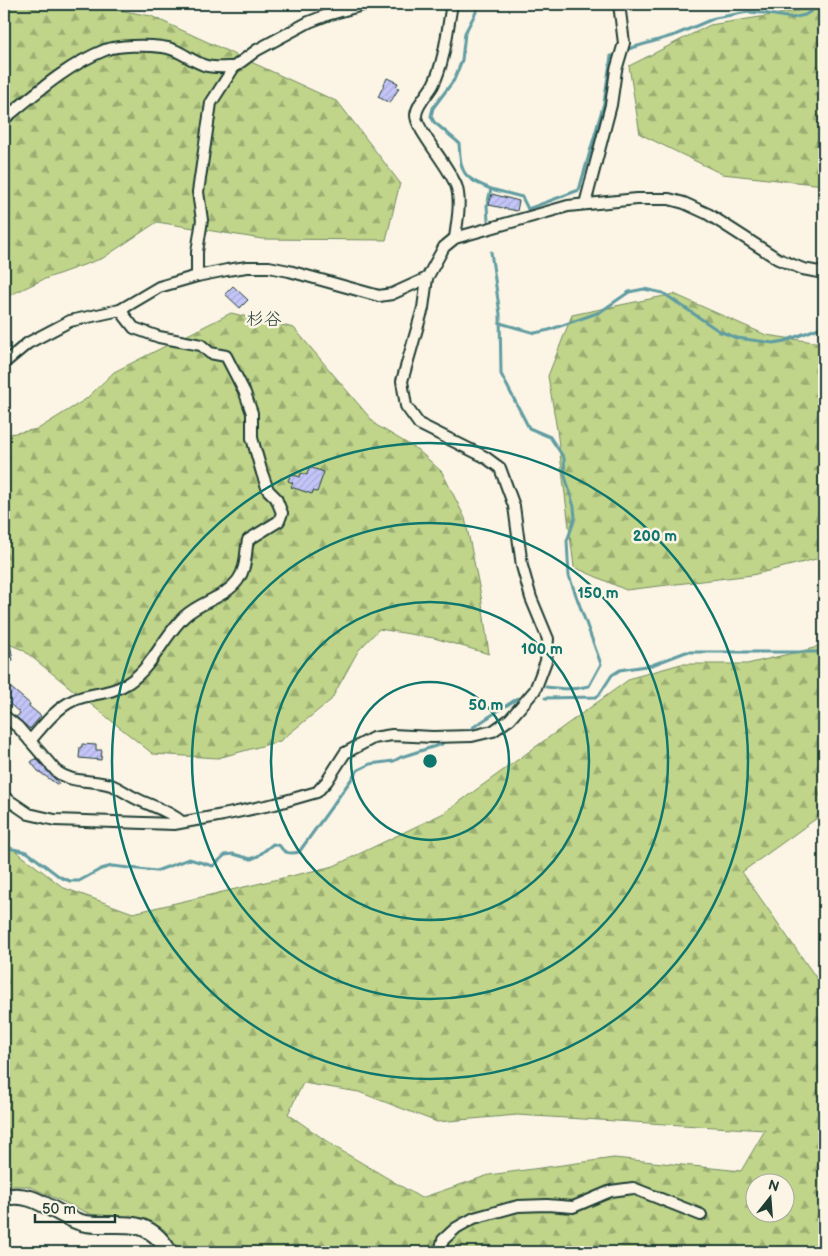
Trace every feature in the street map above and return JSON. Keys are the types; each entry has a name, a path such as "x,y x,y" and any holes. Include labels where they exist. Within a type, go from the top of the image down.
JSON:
{"main road":[{"path":"4,1198 12,1196 29,1197 46,1204 64,1216 84,1223 137,1226 152,1232 169,1252"}],"street":[{"path":"197,276 197,252 202,220 198,192 211,103 234,67 257,50 327,14 366,4"},
{"path":"452,4 438,75 416,116 419,125 443,160 457,189 458,211 455,238"},
{"path":"585,204 624,43 619,4"},
{"path":"4,119 57,76 86,59 107,50 137,46 162,47 174,49 208,66 234,67"},
{"path":"4,797 28,814 42,818 82,822 174,824 258,808 317,792 327,781 345,753 374,738 392,735 472,736 493,731 510,719 535,690 546,661 548,639 531,598 522,566 514,506 500,468 485,457 419,424 406,406 402,382 423,308 427,278 444,247 455,238 568,206 637,199 669,199 684,203 708,214 778,259 803,269 824,272"},
{"path":"4,363 28,343 70,321 120,310 159,287 197,276 248,267 269,267 379,296 392,294 427,278"},
{"path":"30,741 61,707 75,700 110,692 129,682 145,667 186,614 226,592 238,580 246,564 248,540 279,521 282,513 276,498 268,490 265,482 252,438 252,413 226,356 210,353 201,346 159,337 134,328 120,310"},
{"path":"4,716 18,727 62,776 110,785 134,798 172,813 182,822"},
{"path":"440,1252 443,1240 456,1228 474,1218 518,1206 547,1205 573,1207 611,1191 633,1188 700,1215"}],"green space":[{"path":"4,4 88,4 151,16 338,102 400,183 386,240 262,239 157,222 103,258 42,280 4,298"},
{"path":"804,10 824,10 824,185 722,174 640,134 629,66 710,25"},
{"path":"674,294 766,335 824,342 824,557 752,575 626,590 574,567 557,430 548,376 572,315"},
{"path":"231,313 294,328 376,425 418,450 442,472 465,518 481,596 489,654 434,638 379,629 358,651 331,700 280,741 218,758 153,754 23,650 4,642 4,435 38,429 86,399 114,372"},
{"path":"824,642 824,813 742,872 824,989 824,1252 179,1252 165,1230 145,1219 90,1214 28,1186 4,1186 4,842 64,888 133,913 334,866 444,813 631,678 681,664 747,664 814,648","holes":["303,1083 359,1092 437,1122 517,1115 765,1130 741,1171 614,1158 489,1175 421,1198 335,1147 288,1114"]}],"building":[{"path":"387,78 398,83 396,87 399,88 390,103 378,97"},
{"path":"492,194 519,201 517,211 489,205"},
{"path":"233,286 248,300 240,308 225,294"},
{"path":"309,467 324,472 317,492 313,491 312,494 291,487 293,483 288,481 291,474 300,477 301,473 307,475"},
{"path":"8,633 13,660 4,662 4,634"},
{"path":"4,682 41,716 30,729 16,717 20,713 4,699"},
{"path":"82,744 96,745 96,750 102,750 101,760 79,758"},
{"path":"36,758 58,785 38,771 31,762"}],"waterway":[{"path":"478,4 465,33 462,60 454,80 433,108 431,116 434,122 459,143 462,168 465,173 474,181 491,189 487,205 488,221"},
{"path":"628,49 675,35 715,18 748,12 792,18 805,15 822,4"},
{"path":"491,189 522,197 528,209 579,190 604,103 611,56 613,56"},
{"path":"491,252 500,314 501,374 529,428 550,437 564,458 565,476 574,507 575,518 567,541 569,576 601,664 589,686 568,689 546,687"},
{"path":"500,323 535,333 549,330 600,312 629,292 644,289 663,293 719,331 737,338 773,343 785,341 824,326"},
{"path":"545,698 596,697 612,675 620,670 652,665 686,652 824,652"},
{"path":"472,728 518,698"},
{"path":"4,847 27,852 60,877 70,881 79,881 101,869 112,866 156,871 189,859 213,866 225,855 233,854 251,859 273,844 280,846 288,853 299,852 358,770 370,764 394,761 442,744"}],"district":[{"name":"杉谷","path":"264,319"}]}
